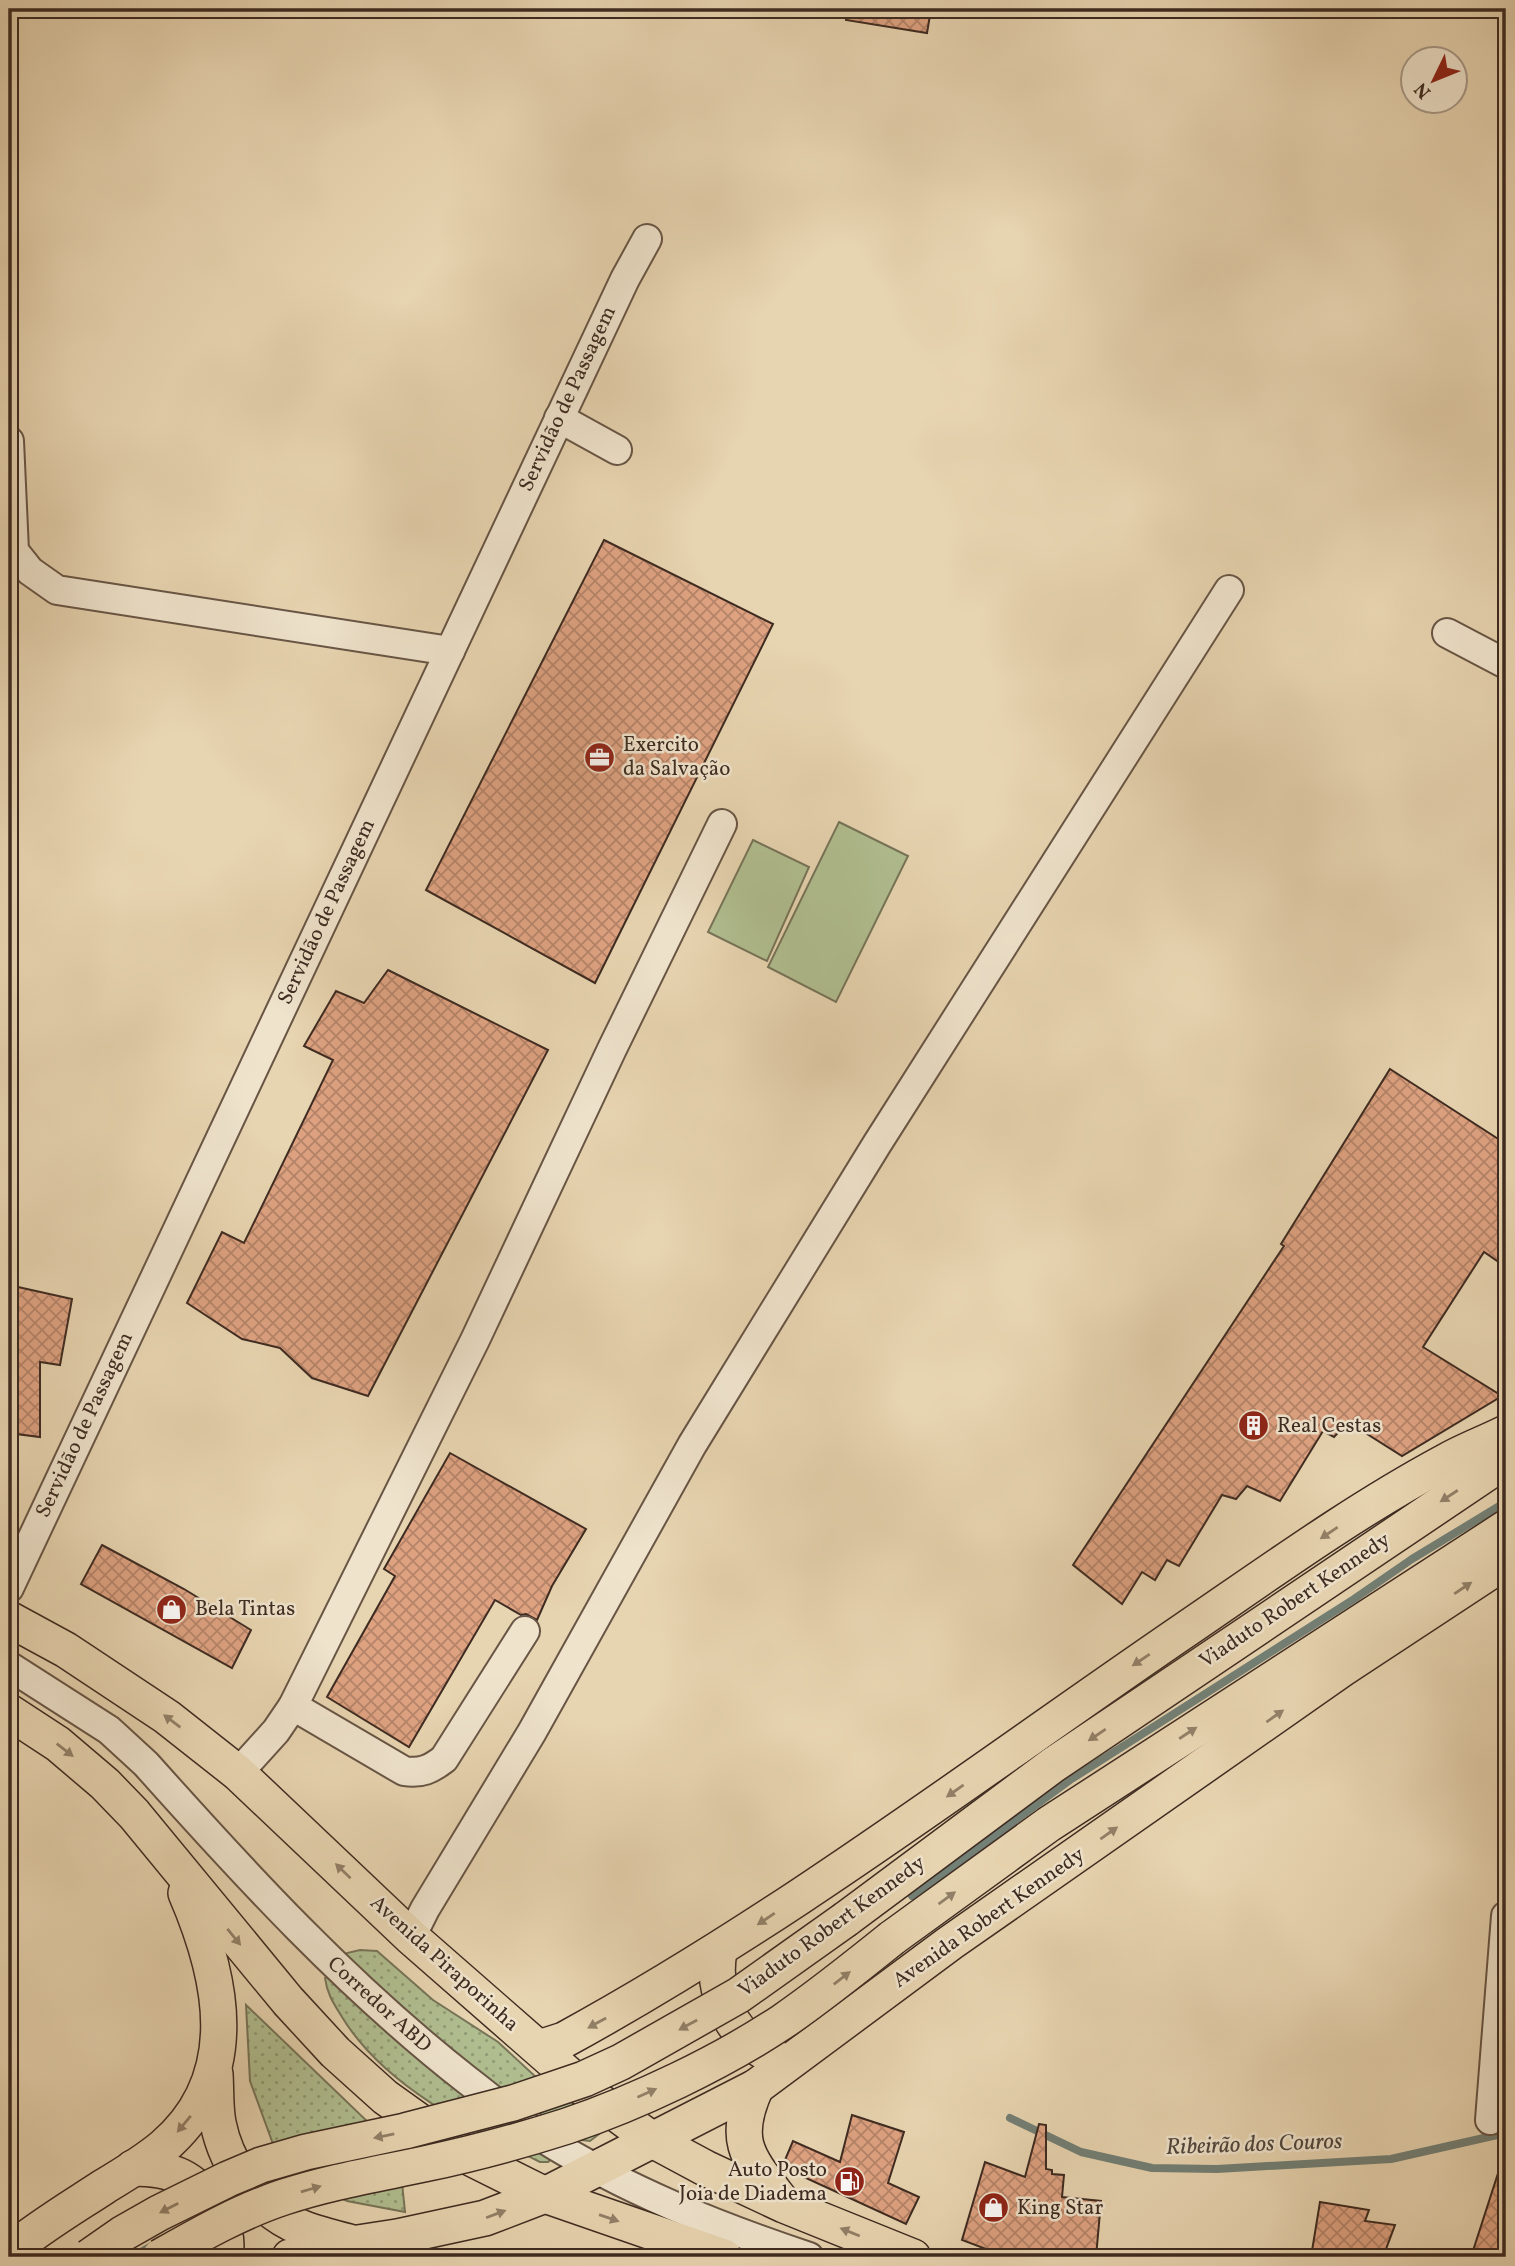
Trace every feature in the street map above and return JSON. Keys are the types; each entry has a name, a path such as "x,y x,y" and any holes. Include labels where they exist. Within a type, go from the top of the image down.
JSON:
{"main road":[{"path":"539,2048 564,2040 719,1951 892,1835 1123,1672 1386,1495 1448,1460 1506,1433"},
{"name":"Viaduto Robert Kennedy","path":"89,2257 159,2213 261,2165 513,2104 584,2079 621,2062 739,1995 802,1952 1053,1765 1506,1460"},
{"path":"160,2257 282,2197 327,2184 426,2164 569,2125 605,2112 722,2057 781,2022 1049,1824 1506,1528"},
{"name":"Avenida Robert Kennedy","path":"290,2257 485,2218 545,2195 756,2087 950,1943 1342,1669 1506,1561"},
{"name":"Avenida Piraporinha","path":"9,1619 66,1650 167,1717 238,1773 411,1937 596,2098 651,2139 784,2205 913,2257"},
{"path":"9,1712 58,1745 105,1784 168,1855 265,1974 345,2061 385,2097 469,2157 545,2195 724,2257"},
{"path":"168,1855 202,1937 216,1992 219,2043 215,2070 217,2120 231,2162 251,2190 279,2215 301,2228 353,2244"},
{"path":"719,1951 715,1971 718,1988 734,2025 754,2045 790,2063"},
{"path":"9,2252 162,2148 198,2108 215,2070"},
{"path":"756,2087 744,2118 743,2138 756,2169 784,2205"},
{"path":"134,2168 149,2168 181,2176 197,2186 214,2210 226,2235 225,2257"}],"street":[{"name":"Servidão de Passagem","path":"9,1588 559,418 625,279 648,239"},
{"path":"559,418 617,450"},
{"path":"9,442 14,551 30,571 57,590 450,651"},
{"path":"411,1937 425,1909 532,1732 692,1445 885,1132 1229,590"},
{"path":"1447,634 1506,664"},
{"path":"238,1773 276,1731 293,1706 475,1340 607,1059 722,824"},
{"path":"293,1706 404,1772 418,1773 444,1759 525,1631"},
{"name":"Corredor ABD","path":"9,1666 96,1721 122,1741 291,1923 421,2044 543,2138 595,2168 688,2214 809,2257"},
{"path":"1490,2120 1506,1916"}],"green space":[{"path":"839,822 908,856 836,1002 768,967"},
{"path":"753,840 809,867 767,961 708,932"},
{"path":"360,1950 377,1951 433,2000 498,2042 538,2079 604,2125 603,2131 590,2141 581,2140 486,2079 400,2012 346,1956 347,1953"},
{"path":"330,1972 559,2153 548,2162 540,2162 485,2135 430,2103 405,2084 360,2042 342,2017 327,1989 325,1978"},
{"path":"246,2005 369,2123 402,2183 405,2212 347,2201 316,2185 273,2144 250,2081"}],"building":[{"path":"847,9 931,9 927,33 846,20"},
{"name":"Exercito da Salvação","path":"604,540 773,624 595,983 426,890"},
{"path":"388,970 548,1050 368,1396 312,1378 280,1348 242,1339 187,1303 222,1232 244,1243 333,1060 304,1046 336,991 364,1003"},
{"path":"1390,1069 1506,1144 1506,1267 1484,1252 1423,1347 1502,1396 1402,1456 1348,1422 1334,1437 1323,1431 1280,1501 1247,1486 1236,1499 1222,1495 1179,1566 1167,1560 1155,1580 1142,1572 1122,1604 1073,1565 1284,1246 1281,1244"},
{"path":"9,1285 72,1299 60,1365 40,1362 40,1437 9,1433"},
{"path":"450,1453 586,1529 552,1586 537,1620 526,1614 521,1615 495,1600 409,1747 327,1697 395,1576 384,1569"},
{"name":"Bela Tintas","path":"102,1545 184,1589 251,1630 232,1668 81,1584"},
{"path":"852,2115 904,2132 888,2183 919,2197 906,2224 782,2167 793,2141 840,2162"},
{"path":"1039,2124 1046,2125 1046,2169 1052,2170 1052,2174 1064,2175 1062,2197 1101,2201 1096,2257 1007,2257 962,2240 985,2162 1025,2177"},
{"path":"1502,2161 1506,2162 1506,2257 1471,2257"},
{"path":"1320,2202 1369,2210 1365,2221 1395,2225 1383,2257 1311,2257"}],"waterway":[{"path":"912,1896 1070,1780 1354,1599 1412,1559 1506,1502"},
{"name":"Ribeirão dos Couros","path":"1010,2118 1081,2152 1152,2168 1217,2169 1391,2159 1506,2133"},
{"name":"Ribeirão dos Couros","path":"132,2257 152,2246"}],"place":[{"name":"Exercito da Salvação","path":"600,757"},
{"name":"Real Cestas","path":"1254,1426"},
{"name":"Bela Tintas","path":"172,1609"},
{"name":"Auto Posto Joia de Diadema","path":"850,2182"},
{"name":"King Star","path":"994,2208"}]}
